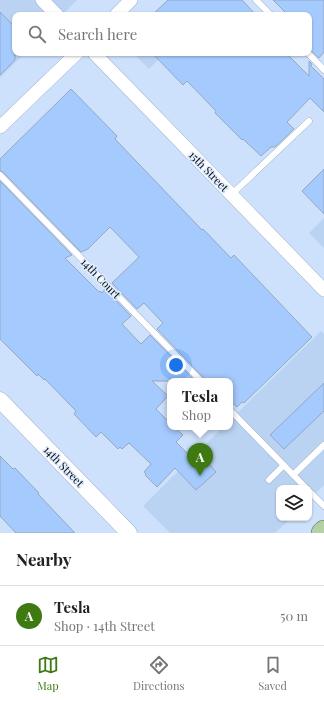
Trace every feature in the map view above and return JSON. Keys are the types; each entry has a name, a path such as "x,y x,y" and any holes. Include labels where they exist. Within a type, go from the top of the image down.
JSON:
{"street":[{"path":"42,0 54,12"},
{"path":"119,12 131,0"},
{"path":"0,127 74,56"},
{"name":"15th Street","path":"97,56 324,290"},
{"name":"14th Street","path":"0,400 128,533"}],"lane":[{"path":"256,0 268,12"},
{"path":"311,56 324,70"},
{"path":"232,194 309,121"},
{"name":"14th Court","path":"0,175 199,378"},
{"path":"233,413 303,485"},
{"path":"293,475 324,445"},
{"path":"269,480 284,465"},
{"path":"312,494 324,506"}],"shaded area":[{"path":"0,0 77,0 65,12 12,12 12,56 22,56 0,78"},
{"path":"136,56 162,56 149,69"},
{"path":"324,218 324,248 309,233"},
{"path":"321,331 324,334 324,485 312,497 312,485 276,485 276,521 288,521 275,533 170,533 143,506 220,430 233,430 233,417"}],"building":[{"path":"168,0 242,0 253,12 155,12"},
{"path":"273,0 324,0 324,52 319,58 312,52 312,12 285,12"},
{"path":"0,12 12,24 12,56 15,56 15,60 0,75"},
{"path":"155,56 289,56 309,76 309,61 312,64 311,66 324,79 324,112 310,98 287,122 294,129 275,147 271,147 261,156 243,139 242,140 215,113 216,111 187,81 183,85"},
{"path":"71,89 117,136 115,139 202,230 203,229 231,258 234,255 312,337 244,403 242,402 237,407 233,404 233,378 204,378 157,329 163,323 144,303 137,309 112,283 139,257 110,227 88,249 81,252 3,172 0,171 0,159"},
{"path":"324,169 324,214 302,191"},
{"path":"0,181 72,255 65,258 99,292 100,291 102,293 105,289 131,316 122,324 141,344 150,335 192,378 167,378 167,381 152,381 167,395 167,397 156,409 167,420 167,430 177,430 183,435 176,442 194,460 200,454 216,472 196,490 175,468 157,487 145,475 146,474 144,472 151,464 129,443 122,449 120,447 118,449 101,432 96,437 74,414 76,411 45,379 44,380 38,374 37,376 0,339"},
{"path":"324,383 324,411 284,449 270,435"},
{"path":"0,456 13,469 15,468 75,533 16,533 0,516"}],"place":[{"name":"Tesla","path":"200,476"}]}
